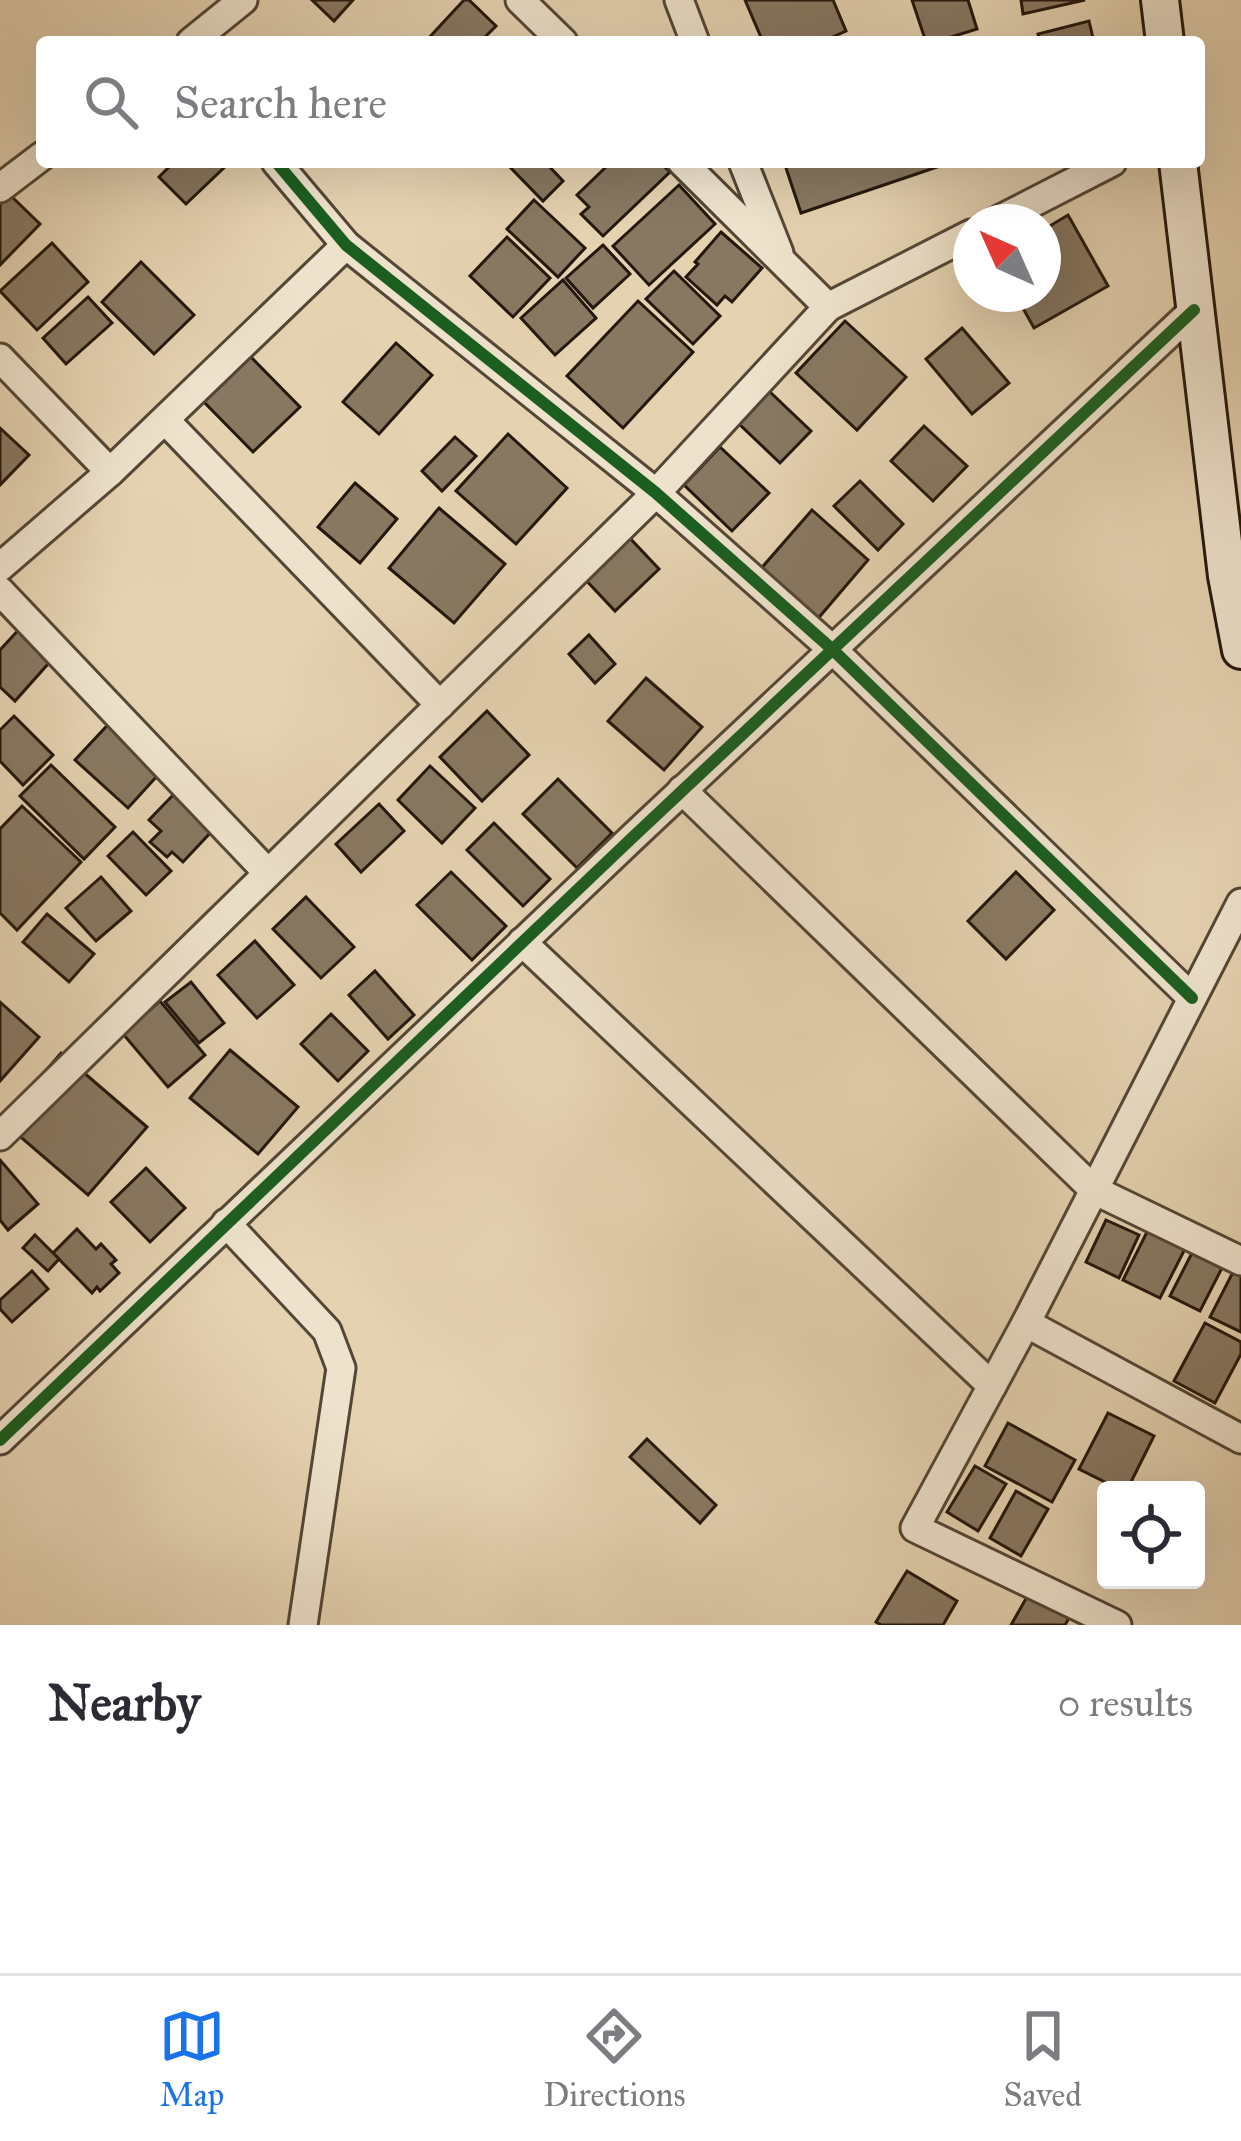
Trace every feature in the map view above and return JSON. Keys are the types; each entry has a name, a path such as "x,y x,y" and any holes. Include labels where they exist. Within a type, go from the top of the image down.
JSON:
{"street":[{"path":"198,36 243,0"},
{"path":"520,0 557,36"},
{"path":"679,0 693,36"},
{"path":"1160,0 1164,36"},
{"path":"0,188 36,161"},
{"path":"281,168 346,245 656,493 833,650 1192,998"},
{"path":"688,168 828,307"},
{"path":"745,168 782,262"},
{"path":"1030,204 1100,168"},
{"path":"1179,168 1241,650"},
{"path":"5,1121 268,873 656,493 828,307 953,243"},
{"path":"0,567 110,472 346,245"},
{"path":"0,1400 10,1430 1194,310"},
{"path":"0,358 110,472"},
{"path":"164,420 440,705"},
{"path":"0,591 268,873"},
{"path":"682,790 1094,1190 1241,1261"},
{"path":"1118,1625 915,1528 1026,1323 1241,903"},
{"path":"522,942 992,1385"},
{"path":"226,1223 327,1331 341,1368 302,1625"},
{"path":"1026,1323 1241,1439"}],"building":[{"path":"312,0 353,0 334,21"},
{"path":"464,0 496,26 486,36 431,36"},
{"path":"745,0 833,0 846,31 835,36 760,36"},
{"path":"912,0 968,0 977,29 954,36 924,36"},
{"path":"1021,0 1085,0 1023,14"},
{"path":"1089,21 1093,36 1038,36"},
{"path":"168,168 224,168 186,204 159,177"},
{"path":"511,168 551,168 563,181 543,201"},
{"path":"605,168 666,168 670,172 603,236 581,214 589,207 577,195"},
{"path":"786,168 934,168 801,213"},
{"path":"679,185 715,224 649,285 613,246"},
{"path":"9,194 40,224 0,265 0,204"},
{"path":"534,200 585,248 558,277 507,229"},
{"path":"1068,215 1108,286 1034,328 1025,312 1061,312 1061,219"},
{"path":"721,232 762,268 732,302 725,296 717,305 686,277"},
{"path":"507,237 550,278 513,317 470,276"},
{"path":"52,243 88,282 37,330 0,291"},
{"path":"603,245 630,274 593,308 566,278"},
{"path":"141,262 194,315 154,354 102,302"},
{"path":"674,271 720,316 693,344 646,299"},
{"path":"563,280 596,318 555,355 521,318"},
{"path":"88,297 112,323 66,364 43,338"},
{"path":"638,301 693,352 623,428 567,376"},
{"path":"845,321 906,377 857,430 796,373"},
{"path":"962,328 1009,383 972,414 926,359"},
{"path":"396,343 432,375 379,434 343,402"},
{"path":"248,354 300,407 253,452 201,399"},
{"path":"769,391 811,431 780,463 738,423"},
{"path":"924,426 967,466 933,501 891,461"},
{"path":"0,428 29,455 0,485"},
{"path":"508,434 567,488 516,544 456,491"},
{"path":"455,437 476,456 442,491 422,471"},
{"path":"720,447 769,493 732,531 684,485"},
{"path":"860,481 903,524 878,550 834,506"},
{"path":"355,483 397,519 360,563 318,527"},
{"path":"439,508 505,564 454,623 389,568"},
{"path":"812,510 868,560 815,622 758,572"},
{"path":"626,534 659,569 615,611 582,576"},
{"path":"23,625 56,655 15,701 0,687 0,650"},
{"path":"589,635 615,664 595,683 569,654"},
{"path":"646,678 702,727 664,770 608,721"},
{"path":"487,711 529,755 482,801 440,757"},
{"path":"14,716 53,755 23,785 0,761 0,730"},
{"path":"116,716 168,764 128,808 75,760"},
{"path":"51,765 115,827 84,859 20,796"},
{"path":"430,766 475,808 442,843 398,800"},
{"path":"558,779 612,833 577,868 523,814"},
{"path":"173,795 212,831 183,862 172,852 167,857 150,842 161,831 149,820"},
{"path":"379,804 404,831 361,872 336,844"},
{"path":"22,806 81,862 17,930 0,913 0,829"},
{"path":"494,823 550,879 523,906 467,850"},
{"path":"133,832 171,871 146,895 108,856"},
{"path":"451,872 506,926 472,960 417,905"},
{"path":"1016,872 1054,910 1006,959 968,921"},
{"path":"101,877 131,911 96,941 66,908"},
{"path":"306,897 354,947 321,978 273,929"},
{"path":"47,914 94,954 69,982 23,942"},
{"path":"255,941 294,985 257,1018 218,975"},
{"path":"375,971 414,1015 388,1039 349,995"},
{"path":"191,982 224,1023 199,1043 165,1002"},
{"path":"160,1001 205,1055 168,1087 123,1034"},
{"path":"0,1002 39,1037 0,1081"},
{"path":"331,1014 368,1051 338,1081 301,1044"},
{"path":"230,1050 298,1107 258,1154 190,1098"},
{"path":"61,1053 147,1127 88,1195 2,1121"},
{"path":"0,1160 38,1204 8,1230 0,1220"},
{"path":"146,1168 185,1208 150,1242 111,1202"},
{"path":"1106,1220 1139,1235 1119,1278 1086,1262"},
{"path":"1151,1224 1188,1243 1160,1298 1123,1280"},
{"path":"77,1229 96,1249 101,1244 116,1260 111,1264 119,1273 100,1291 97,1287 92,1293 53,1253"},
{"path":"35,1235 59,1259 48,1271 23,1248"},
{"path":"1194,1249 1224,1264 1200,1311 1170,1296"},
{"path":"32,1271 48,1289 12,1322 0,1309 0,1300"},
{"path":"1233,1272 1241,1276 1241,1332 1210,1317"},
{"path":"1205,1323 1241,1342 1241,1354 1215,1403 1174,1381"},
{"path":"1108,1413 1154,1436 1132,1481 1103,1481 1079,1469"},
{"path":"1008,1423 1075,1460 1052,1502 985,1466"},
{"path":"647,1439 716,1505 700,1523 630,1457"},
{"path":"975,1466 1006,1484 978,1531 947,1512"},
{"path":"1016,1491 1048,1509 1021,1556 990,1538"},
{"path":"907,1571 957,1601 943,1625 876,1622"},
{"path":"1028,1595 1069,1618 1065,1625 1011,1625"}],"cycle path":[{"path":"281,168 346,245 656,493 833,650 1192,998"},
{"path":"0,1440 1194,310"}]}
